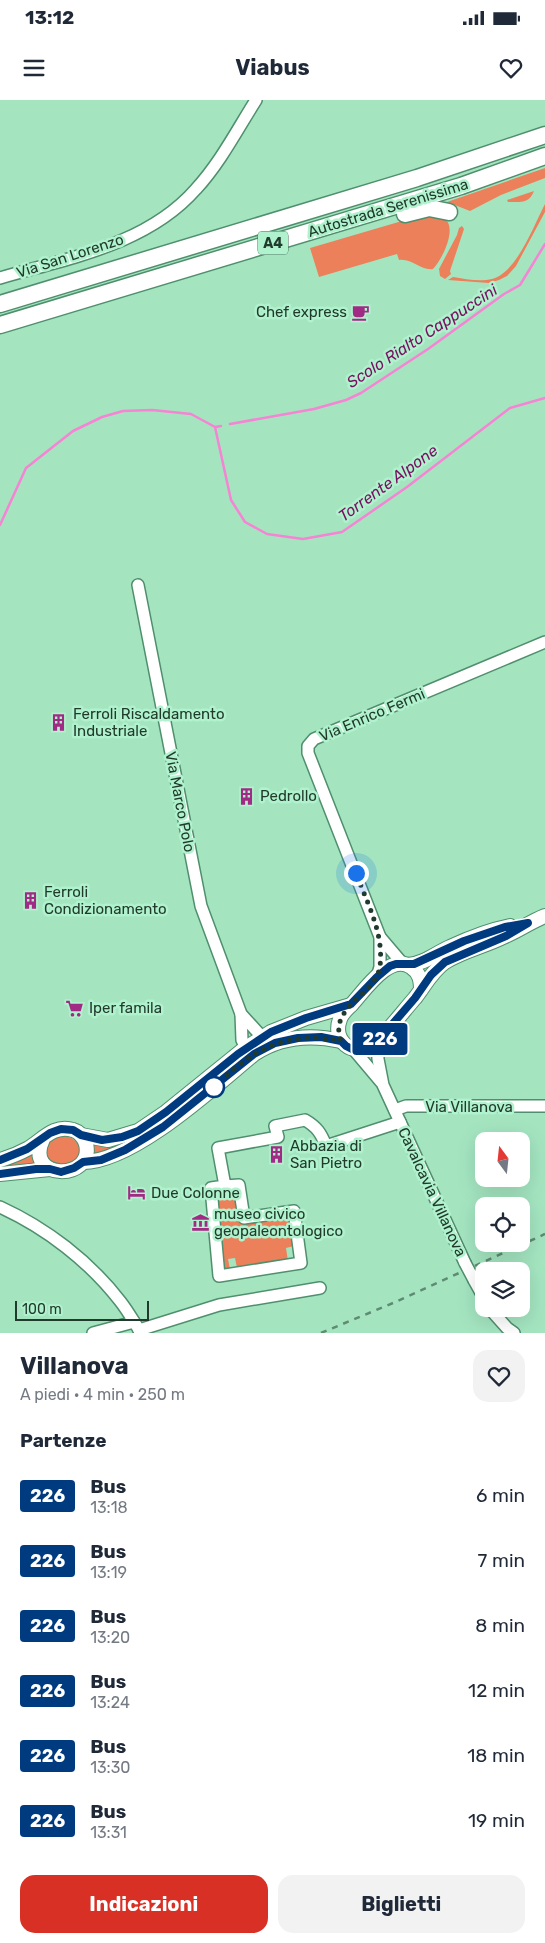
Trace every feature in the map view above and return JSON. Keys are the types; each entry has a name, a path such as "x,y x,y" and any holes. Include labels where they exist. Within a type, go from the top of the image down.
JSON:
{"highway":[{"name":"Autostrada Serenissima","path":"0,304 417,178 545,135"},
{"name":"Autostrada Serenissima","path":"0,325 461,186 545,156"},
{"path":"326,227 368,223 423,209 438,209 449,212"}],"main road":[{"path":"528,923 505,927 464,941 414,964 390,966 344,1012 339,1020 338,1035 341,1041 354,1050 368,1048 377,1042 421,990 431,975 445,962 506,936 528,923 545,916"},
{"path":"405,964 418,973 421,980 421,990"},
{"path":"0,1160 27,1149 53,1131 61,1129 73,1130 81,1135 108,1140 138,1131 166,1112 262,1037 280,1028 351,1004"},
{"path":"0,1174 50,1169 61,1172 74,1168 83,1162 101,1160 138,1144 163,1127 254,1054 268,1046 304,1037 321,1037 341,1041"},
{"path":"81,1135 85,1141 87,1151 83,1162"},
{"path":"43,1139 40,1145 41,1159 50,1169"}],"street":[{"name":"Via San Lorenzo","path":"0,278 107,247 139,233 169,214 196,190 256,100"},
{"name":"Via Marco Polo","path":"138,585 197,892 206,922 241,1014 242,1040 246,1048"},
{"name":"Via Enrico Fermi","path":"377,977 380,967 380,937 308,753 308,746 314,739 545,642"},
{"name":"Via Enrico Fermi","path":"380,937 405,964"},
{"name":"Via Marco Polo","path":"241,1014 262,1037"},
{"name":"Cavalcavia Villanova","path":"377,1042 378,1059 384,1085 394,1110 475,1282"},
{"name":"Cavalcavia Villanova","path":"354,1050 384,1085"},
{"name":"Via Villanova","path":"394,1110 406,1106 545,1106"},
{"path":"225,1186 218,1148 278,1137 275,1126 305,1120 316,1127 322,1134 326,1146 400,1122"},
{"path":"239,1185 244,1218 294,1211 301,1263 219,1276 211,1188 225,1186 239,1185"},
{"path":"0,1207 33,1224 69,1250 102,1280 120,1300 138,1328"},
{"path":"93,1333 138,1328 219,1305 320,1288"},
{"path":"497,1317 514,1333"}],"shaded area":[{"path":"545,168 545,178 501,195 470,211 447,202"},
{"path":"534,191 530,198 524,201 508,202 507,200"},
{"path":"545,204 545,212 516,266 507,276 489,283 448,280 453,277 487,280 501,275 517,258"},
{"path":"419,216 439,216 446,219 449,225 450,233 445,250 433,269 399,260 397,254 319,277 310,248"},
{"path":"462,226 464,229 450,271 451,274 445,279 440,276 439,269 459,228"},
{"path":"64,1136 75,1141 81,1152 70,1162 58,1165 49,1158 47,1143 54,1138"},
{"path":"135,1138 92,1157 92,1144 105,1146"},
{"path":"33,1153 37,1163 5,1167"},
{"path":"235,1192 240,1220 288,1217 294,1246 286,1248 288,1261 237,1268 235,1258 228,1259 230,1269 223,1270 215,1194"}],"waterway":[{"name":"Scolo Rialto Cappuccini","path":"230,424 314,409 346,400 361,393 428,349 504,294 520,285 545,244"},
{"name":"Torrente Alpone","path":"0,525 26,468 73,431 102,417 123,411 152,410 191,414 215,427 231,500 245,522 267,534 303,539 342,532 407,487 510,408 545,398"},
{"name":"Torrente Alpone","path":"215,427 221,426"}],"railway":[{"path":"321,1333 393,1303 545,1234"}],"bus line":[{"name":"226","path":"0,1160 27,1149 53,1131 65,1128 78,1132 81,1135 102,1140 122,1137 138,1131 166,1112 238,1054 271,1032 306,1018 351,1004 390,966 414,964 464,941 505,927 528,923 506,936 445,962 431,975 415,998 377,1042 368,1048 354,1050 341,1041 321,1037 298,1038 275,1043 254,1054 163,1127 138,1144 114,1156 92,1162 83,1162 74,1168 61,1172 50,1169 36,1169 0,1174"}],"place":[{"name":"Chef express","path":"361,312"},
{"name":"Ferroli Riscaldamento Industriale","path":"59,723"},
{"name":"Pedrollo","path":"246,796"},
{"name":"Ferroli Condizionamento","path":"30,901"},
{"name":"Iper famila","path":"75,1008"},
{"name":"Abbazia di San Pietro","path":"276,1155"},
{"name":"Due Colonne","path":"137,1193"},
{"name":"museo civico geopaleontologico","path":"200,1223"}],"route":[{"path":"214,1087 254,1054 275,1043 311,1037 341,1041 338,1035 339,1020 344,1012 377,977 380,967 380,937 356,873"}]}
